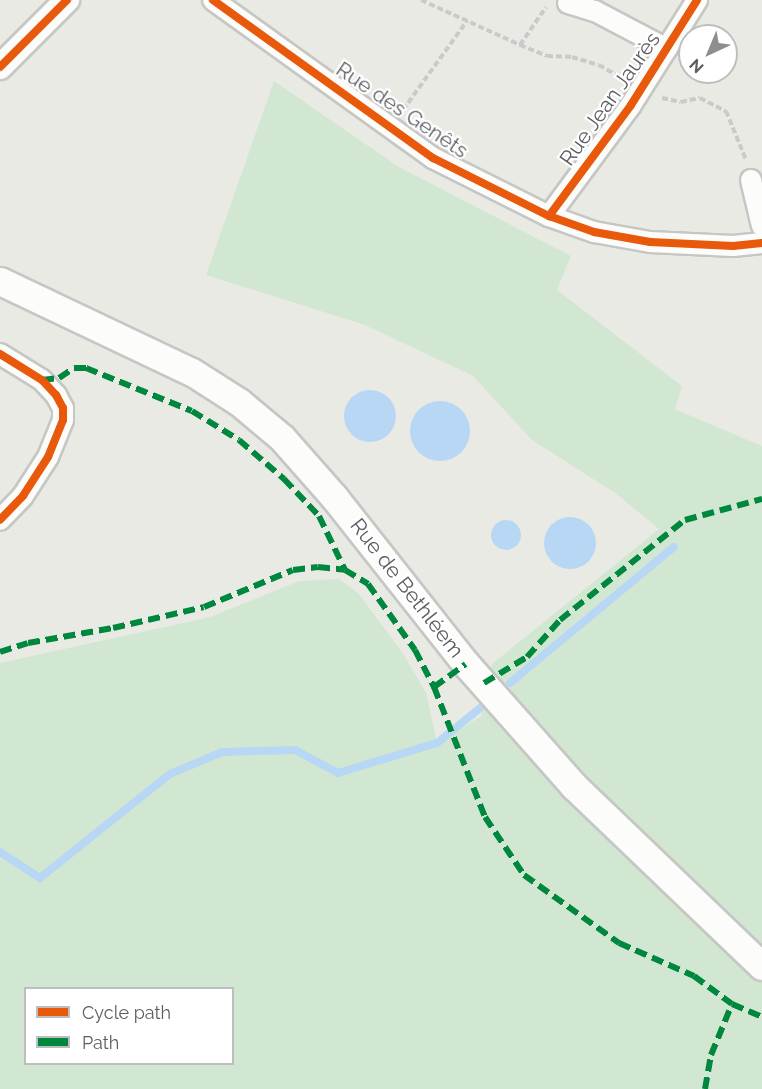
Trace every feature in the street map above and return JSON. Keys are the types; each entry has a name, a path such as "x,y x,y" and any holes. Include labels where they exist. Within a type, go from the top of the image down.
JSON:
{"main road":[{"name":"Rue de Bethléem","path":"0,281 192,372 239,402 282,438 364,533 466,664 574,786 762,966"}],"street":[{"path":"0,67 67,0"},
{"name":"Rue Jean Jaurès","path":"549,216 631,105 697,0"},
{"name":"Rue des Genêts","path":"215,1 433,158 549,216 594,232 650,242 733,246 762,243"},
{"path":"560,2 595,11 667,49"},
{"path":"751,180 762,226"},
{"path":"0,354 42,380 56,395 63,408 63,420 48,457 23,496 0,520"}],"path":[{"path":"421,0 520,45 560,2"},
{"path":"390,127 467,21"}],"green space":[{"path":"274,81 399,167 571,256 557,290 682,386 675,409 762,446 762,1089 0,1089 0,663 210,617 299,581 339,579 359,594 404,655 426,693 437,743 481,716 492,664 659,529 615,493 532,440 473,376 365,325 206,275"}],"water":[{"path":"370,390 384,394 392,402 396,416 392,430 384,438 370,442 356,438 348,430 344,416 348,402 356,394"},
{"path":"440,401 457,406 465,414 470,431 465,448 457,456 440,461 423,456 415,448 410,431 415,414 423,406"},
{"path":"570,517 580,519 588,525 594,533 596,543 594,553 588,561 580,567 570,569 560,567 552,561 546,553 544,543 546,533 552,525 560,519"},
{"path":"506,520 517,524 521,535 517,546 506,550 495,546 491,535 495,524"}],"waterway":[{"path":"510,683 674,547"},
{"path":"0,852 40,878 170,774 222,752 295,750 338,773 437,743 480,708"}],"marked path":[{"path":"42,380 59,378 74,368 86,368 192,411 239,440 284,479 319,516 345,570"},
{"path":"484,683 527,657 560,620 685,520 762,499"},
{"path":"0,652 28,643 113,628 204,607 293,570 318,567 345,570 368,584 415,650 434,687 485,817 524,875 619,943 694,976 732,1004 762,1017"},
{"path":"434,687 466,664"},
{"path":"705,1089 711,1055 732,1004"}],"cycle path":[{"path":"0,67 67,0"},
{"path":"213,0 433,158 549,216 594,232 650,242 733,246 762,243"},
{"path":"549,216 631,105 697,0"},
{"path":"0,354 42,380 56,395 63,408 63,420 48,457 23,496 0,520"}]}
